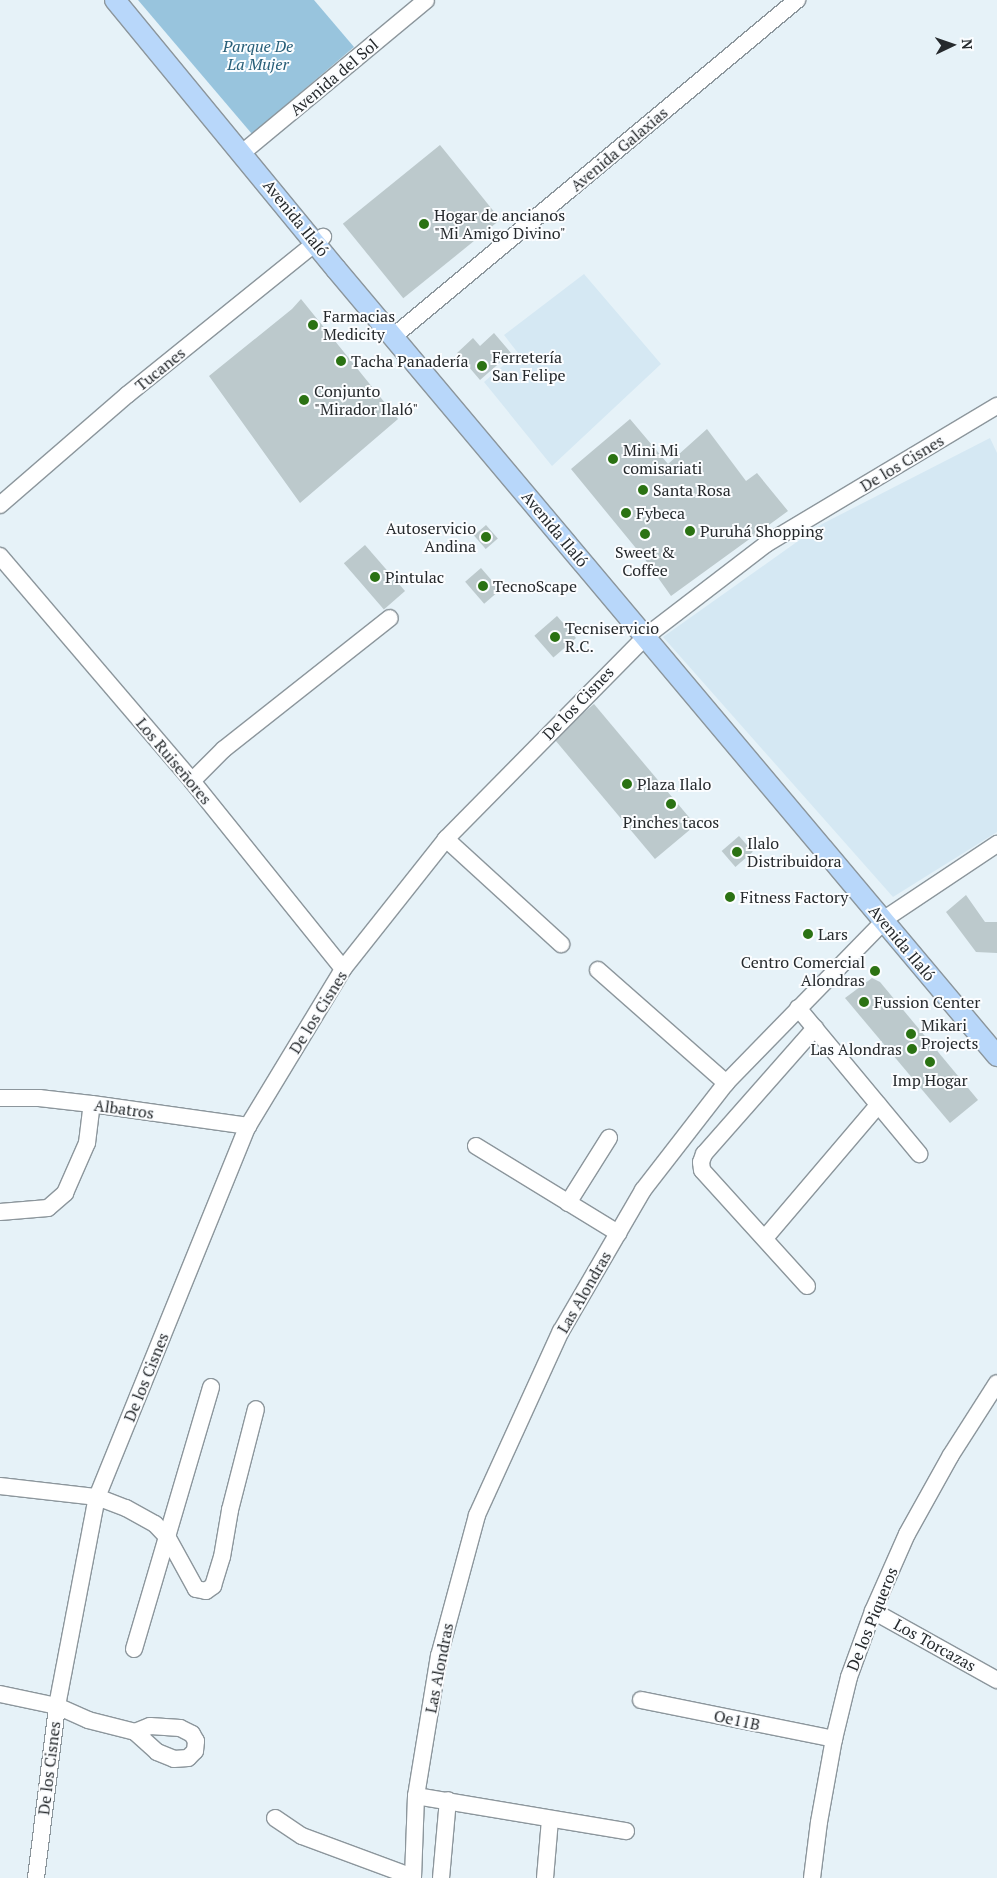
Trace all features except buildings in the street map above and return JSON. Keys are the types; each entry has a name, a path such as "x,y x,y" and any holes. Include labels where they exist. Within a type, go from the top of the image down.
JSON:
{"main road":[{"name":"Avenida Ilaló","path":"115,0 245,150 320,240 336,269 397,333 886,918 997,1056"},
{"name":"Avenida Ilaló","path":"128,0 245,150"},
{"name":"Avenida Ilaló","path":"886,918 997,1043"}],"street":[{"name":"Avenida del Sol","path":"245,150 426,0"},
{"name":"Avenida Galaxias","path":"397,333 797,0"},
{"name":"Tucanes","path":"0,505 127,395 320,240"},
{"name":"De los Cisnes","path":"36,1878 57,1706 97,1497 248,1126 343,969 446,839 649,634 766,544 997,406"},
{"name":"Los Ruiseñores","path":"0,556 192,781 343,969"},
{"path":"192,781 224,749 390,618"},
{"path":"446,839 561,944"},
{"name":"Las Alondras","path":"413,1878 416,1796 439,1656 477,1515 560,1331 643,1190 726,1083 886,918 997,844"},
{"path":"598,970 726,1083"},
{"path":"798,1008 919,1154"},
{"path":"807,1286 702,1170 701,1162 704,1154 815,1028"},
{"name":"Albatros","path":"0,1098 39,1098 248,1126"},
{"path":"0,1212 48,1208 65,1193 87,1143 92,1104"},
{"path":"765,1238 878,1105"},
{"path":"568,1202 609,1138"},
{"path":"476,1146 618,1233"},
{"name":"De los Piqueros","path":"812,1878 819,1822 834,1739 850,1677 872,1611 907,1534 951,1455 997,1383"},
{"path":"134,1649 211,1387"},
{"path":"0,1486 97,1497 126,1508 155,1524 168,1538 196,1589 206,1591 213,1586 222,1557 230,1510 256,1409"},
{"name":"Los Torcazas","path":"872,1611 997,1680"},
{"path":"0,1694 57,1706 88,1720 135,1732"},
{"name":"Oe11B","path":"641,1700 834,1739"},
{"path":"416,1796 448,1800 550,1820 626,1831"},
{"path":"441,1878 448,1800"},
{"path":"275,1818 302,1836 413,1878"},
{"path":"545,1878 550,1820"}],"shaded area":[{"path":"584,274 661,364 552,466 484,382 518,353 504,335"},
{"path":"990,438 997,453 997,832 893,897 663,637 822,524"}],"green space":[{"name":"Parque De La Mujer","path":"138,0 314,0 354,47 252,134"}],"place":[{"name":"Hogar de ancianos \"Mi Amigo Divino\"","path":"424,224"},
{"name":"Farmacias Medicity","path":"313,325"},
{"name":"Tacha Panadería","path":"341,361"},
{"name":"Ferretería San Felipe","path":"482,366"},
{"name":"Conjunto \"Mirador Ilaló\"","path":"304,400"},
{"name":"Mini Mi comisariati","path":"613,459"},
{"name":"Santa Rosa","path":"643,490"},
{"name":"Fybeca","path":"626,513"},
{"name":"Puruhá Shopping","path":"690,531"},
{"name":"Sweet & Coffee","path":"645,534"},
{"name":"Autoservicio Andina","path":"486,537"},
{"name":"Pintulac","path":"375,577"},
{"name":"TecnoScape","path":"483,586"},
{"name":"Tecniservicio R.C.","path":"555,637"},
{"name":"Plaza Ilalo","path":"627,784"},
{"name":"Pinches tacos","path":"671,804"},
{"name":"Ilalo Distribuidora","path":"737,852"},
{"name":"Fitness Factory","path":"730,897"},
{"name":"Lars","path":"808,934"},
{"name":"Centro Comercial Alondras","path":"875,971"},
{"name":"Fussion Center","path":"864,1002"},
{"name":"Mikari Projects","path":"911,1034"},
{"name":"Las Alondras","path":"912,1049"},
{"name":"Imp Hogar","path":"930,1062"}]}
